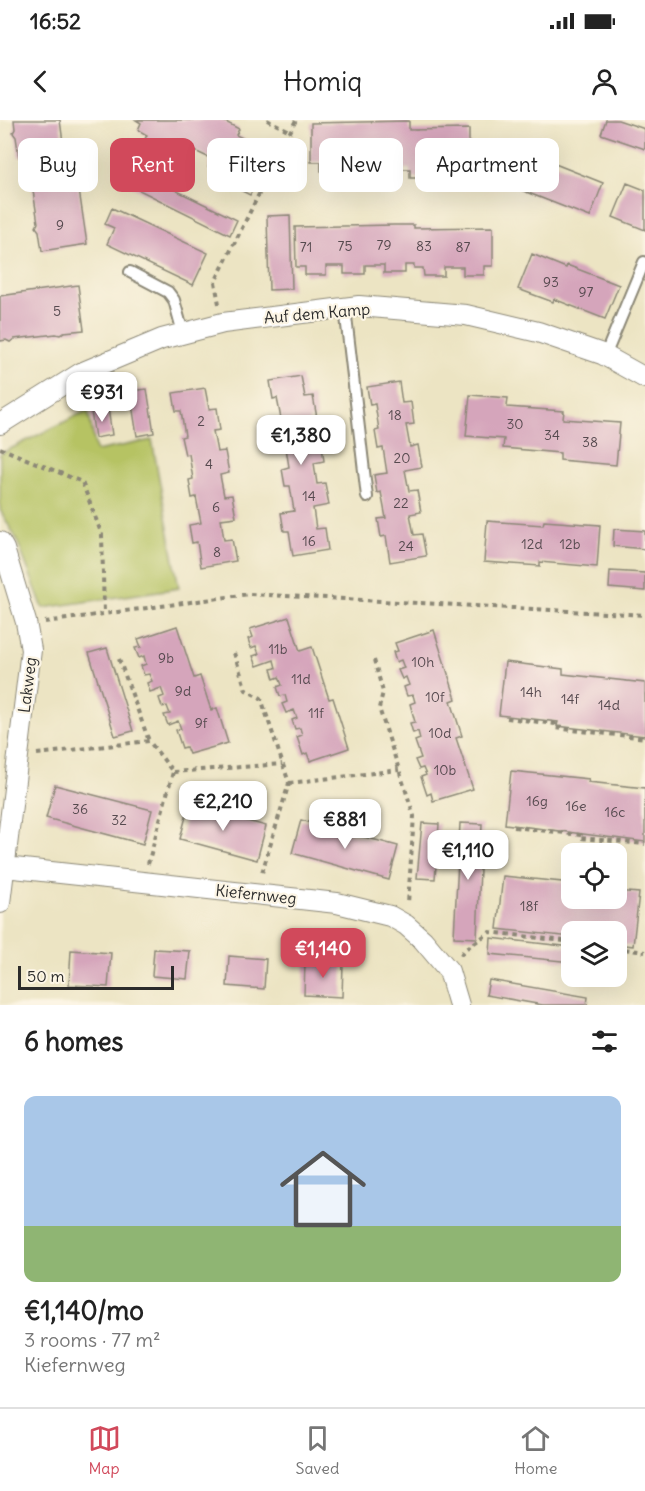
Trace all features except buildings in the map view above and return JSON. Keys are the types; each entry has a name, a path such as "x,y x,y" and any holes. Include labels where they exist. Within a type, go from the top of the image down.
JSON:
{"street":[{"name":"Auf dem Kamp","path":"0,424 81,373 162,339 223,323 359,306 466,315 538,332 605,356 645,378"},
{"name":"Lakweg","path":"0,542 26,622 31,650 0,903"},
{"name":"Kiefernweg","path":"4,867 337,903 390,916 406,925 423,940 449,971 459,1005"}],"lane":[{"path":"605,356 644,262"},
{"path":"130,272 168,292 174,300 183,333"},
{"path":"345,308 367,497"}],"path":[{"path":"267,120 290,131"},
{"path":"223,323 215,282 296,120"},
{"path":"0,448 82,482 102,535 104,614"},
{"path":"26,622 55,622 249,594 645,615"},
{"path":"234,653 246,690 261,698 289,783 256,894"},
{"path":"118,659 149,741 173,772"},
{"path":"374,660 383,692 378,708 414,816 406,925"},
{"path":"507,718 555,724 555,728 645,738"},
{"path":"18,757 149,741"},
{"path":"173,772 282,764"},
{"path":"289,783 399,770"},
{"path":"142,882 173,772"},
{"path":"514,827 581,835 580,838 645,844"},
{"path":"449,971 464,950 490,932 561,941"},
{"path":"627,950 645,952"}],"green space":[{"path":"88,410 96,451 152,440 179,588 43,608 16,538 0,510 0,454"}]}
